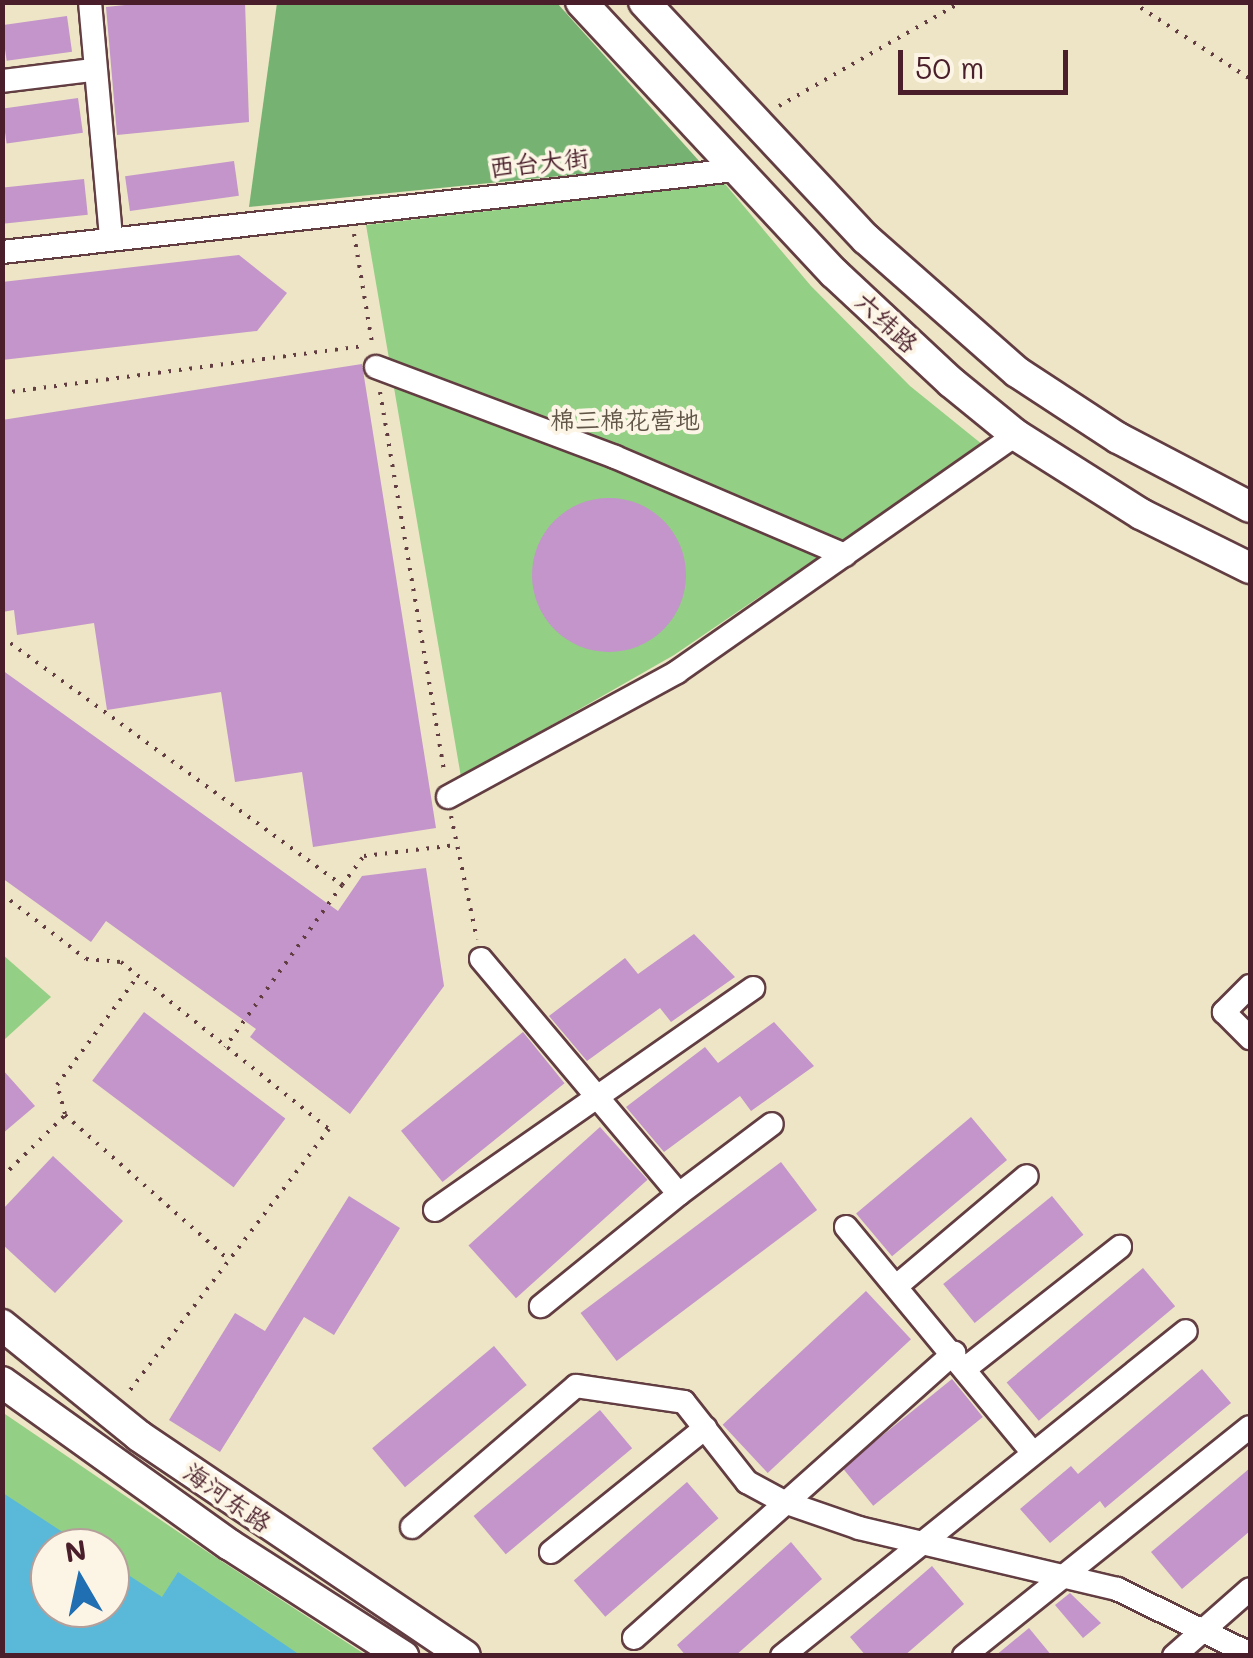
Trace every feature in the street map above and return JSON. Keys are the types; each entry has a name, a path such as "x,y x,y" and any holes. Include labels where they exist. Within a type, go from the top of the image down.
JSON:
{"main road":[{"name":"六纬路","path":"581,2 834,273 1016,435 1141,514 1250,568"},
{"name":"六纬路","path":"644,2 866,239 1017,372 1118,438 1250,506"},
{"name":"海河东路","path":"2,1325 112,1414 464,1656"},
{"name":"海河东路","path":"2,1382 230,1545 404,1656"}],"street":[{"path":"90,2 92,70 111,238"},
{"path":"2,81 92,70"},
{"name":"西台大街","path":"2,252 350,210 735,170"},
{"path":"374,356 845,554"},
{"path":"448,797 677,672 1016,435"},
{"path":"482,960 597,1091 679,1194"},
{"path":"1250,986 1224,1012 1250,1038"},
{"path":"435,1210 597,1091 753,988"},
{"path":"541,1306 772,1124"},
{"path":"899,1284 1028,1176"},
{"path":"846,1227 899,1284 1033,1453"},
{"path":"634,1638 784,1502 960,1361 1120,1248"},
{"path":"782,1656 1186,1331"},
{"path":"412,1528 576,1386 684,1402 746,1482 784,1502 921,1541 1117,1589 1250,1654"},
{"path":"964,1656 1250,1427"},
{"path":"550,1552 704,1428"},
{"path":"1174,1656 1250,1589"}],"path":[{"path":"753,121 961,2"},
{"path":"1132,2 1250,80"},
{"path":"350,210 456,844 482,960"},
{"path":"2,394 374,356"},
{"path":"2,637 342,884"},
{"path":"225,1048 364,856 456,844"},
{"path":"2,894 86,960 121,962 330,1130 112,1414"},
{"path":"138,976 57,1086 65,1115 230,1260"},
{"path":"2,1177 65,1115"}],"green space":[{"path":"277,3 557,3 700,162 249,207"},
{"name":"棉三棉花营地","path":"725,184 811,286 910,386 983,445 674,655 461,777 366,225"},
{"path":"3,955 51,997 5,1039 2,1036"},
{"path":"2,1412 212,1555 366,1655 3,1655"}],"water":[{"path":"3,1493 56,1528 30,1528 30,1628 130,1628 130,1576 162,1597 178,1572 300,1655 3,1655"}],"building":[{"path":"153,2 245,2 249,122 117,135 106,7"},
{"path":"67,16 72,52 7,61 2,25"},
{"path":"78,98 83,133 7,143 2,109"},
{"path":"234,161 239,196 130,211 125,176"},
{"path":"84,179 88,215 5,223 2,188"},
{"path":"239,255 287,293 257,331 2,360 2,282"},
{"path":"362,364 436,828 313,847 302,772 235,782 221,692 107,710 94,623 17,635 14,610 2,612 2,420"},
{"path":"609,498 639,504 664,520 680,545 686,575 680,605 664,630 639,646 609,652 579,646 554,630 538,605 532,575 538,545 554,520 579,504"},
{"path":"2,670 338,911 362,876 426,868 444,986 350,1114 250,1037 256,1029 106,921 91,942 2,878"},
{"path":"694,934 735,977 671,1022 660,1008 587,1061 549,1016 625,958 638,974"},
{"path":"144,1012 285,1119 234,1187 92,1081"},
{"path":"774,1022 814,1066 751,1111 740,1096 664,1152 626,1107 705,1047 718,1063"},
{"path":"523,1032 565,1083 443,1182 401,1131"},
{"path":"2,1069 35,1106 2,1134"},
{"path":"971,1117 1007,1160 892,1256 856,1213"},
{"path":"600,1127 648,1180 516,1298 468,1245"},
{"path":"53,1156 123,1221 55,1293 2,1244 2,1210"},
{"path":"781,1162 817,1210 617,1361 581,1313"},
{"path":"349,1196 400,1228 334,1335 304,1317 220,1452 169,1420 235,1313 265,1331"},
{"path":"1052,1196 1083,1235 975,1323 943,1284"},
{"path":"1143,1268 1175,1306 1039,1421 1007,1382"},
{"path":"866,1291 911,1339 768,1473 723,1425"},
{"path":"494,1346 527,1385 405,1487 372,1448"},
{"path":"1202,1369 1231,1403 1105,1508 1100,1501 1050,1543 1020,1509 1071,1466 1078,1474"},
{"path":"952,1379 983,1417 873,1506 842,1468"},
{"path":"600,1410 632,1448 506,1554 474,1516"},
{"path":"1250,1468 1250,1531 1182,1589 1151,1552"},
{"path":"687,1482 718,1518 605,1617 574,1580"},
{"path":"791,1542 822,1579 735,1656 686,1656 677,1645"},
{"path":"932,1566 964,1604 904,1656 866,1656 850,1637"},
{"path":"1070,1593 1101,1623 1083,1638 1055,1605"},
{"path":"1029,1628 1052,1656 995,1656"}]}
